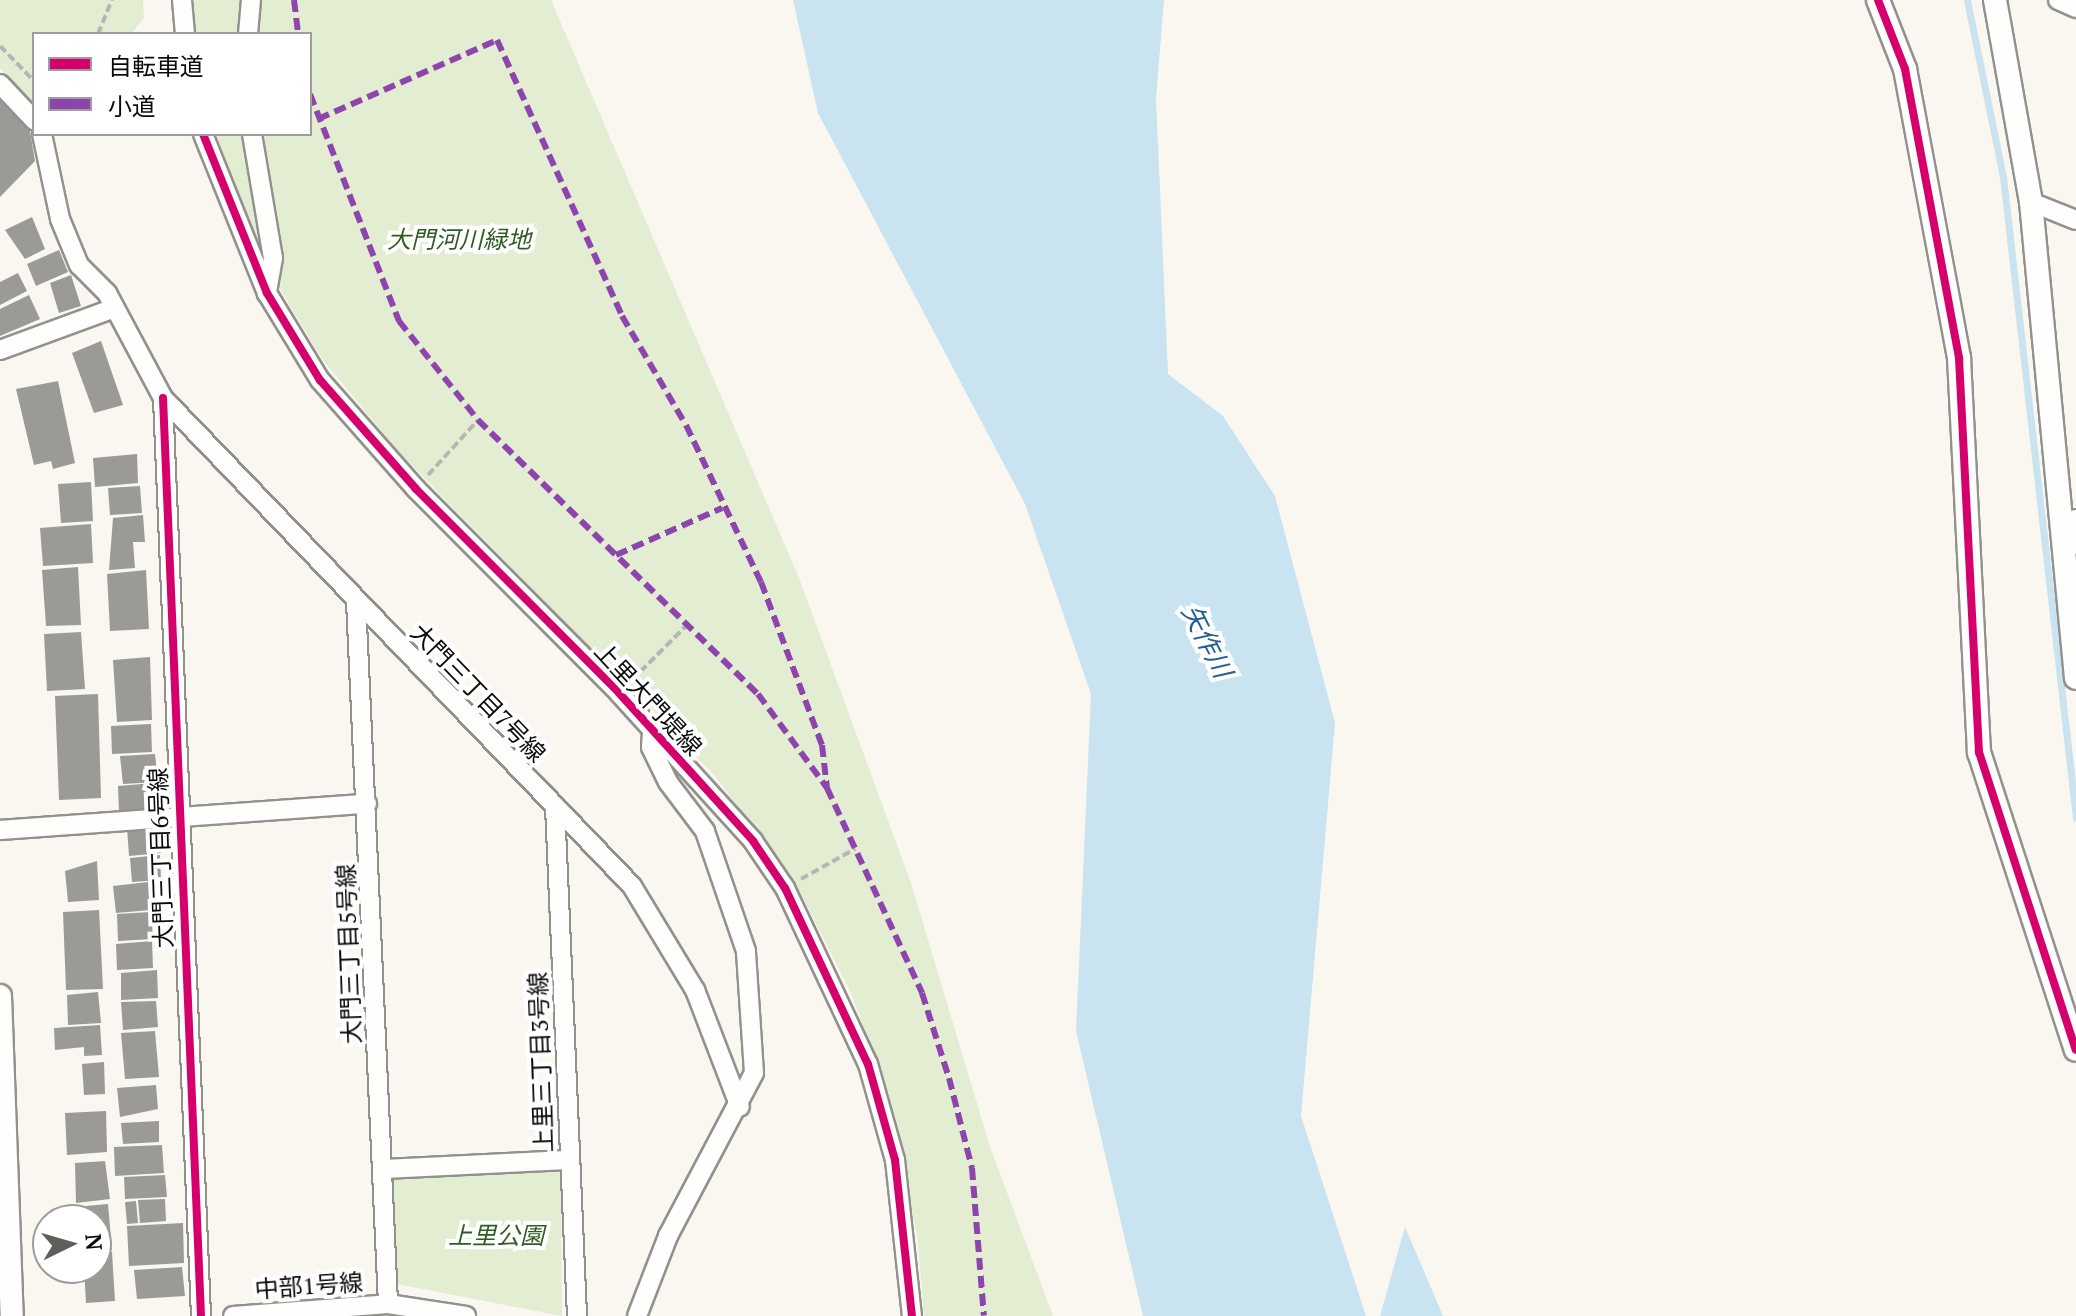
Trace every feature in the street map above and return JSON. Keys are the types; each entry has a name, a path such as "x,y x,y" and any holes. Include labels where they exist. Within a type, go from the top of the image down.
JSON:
{"street":[{"path":"182,0 185,32"},
{"path":"248,32 251,0"},
{"path":"1878,0 1905,69 1959,358 1979,752 2076,1050"},
{"path":"1995,0 2031,202 2068,549 2076,678"},
{"path":"2058,0 2076,8"},
{"path":"0,84 32,118"},
{"name":"大門三丁目7号線","path":"42,136 60,219 79,265 115,308 163,398 632,886 695,990 740,1107"},
{"name":"上里大門堤線","path":"204,136 267,293 320,380 416,489 619,693 753,841 785,888 868,1064 895,1160 912,1316"},
{"path":"252,136 273,258 267,293"},
{"path":"2031,202 2076,220"},
{"path":"0,350 115,308"},
{"name":"大門三丁目6号線","path":"163,398 201,1316"},
{"path":"2068,549 2076,519"},
{"name":"大門三丁目5号線","path":"356,601 388,1304"},
{"path":"637,1316 668,1236 740,1107 754,1073 746,951 705,831 668,782 651,747 652,731"},
{"path":"0,830 367,804"},
{"name":"上里三丁目3号線","path":"555,806 577,1316"},
{"path":"0,996 12,1316"},
{"path":"383,1169 569,1160"},
{"name":"中部1号線","path":"233,1316 388,1304 466,1316"}],"path":[{"path":"99,32 112,0"},
{"path":"0,46 32,79"},
{"path":"416,489 478,420"},
{"path":"619,693 686,626"},
{"path":"785,888 855,849"}],"green space":[{"path":"0,0 143,0 144,18 133,32 32,32 32,102 0,68"},
{"name":"大門河川緑地","path":"192,0 551,0 799,578 911,883 990,1147 1053,1316 924,1316 918,1241 889,1096 851,993 799,890 715,776 399,452 322,359 261,257 217,136 312,136 312,32 196,32"},
{"name":"上里公園","path":"552,1168 561,1174 562,1316 397,1284 393,1181 400,1173"}],"water":[{"name":"矢作川","path":"793,0 1164,0 1156,98 1168,374 1223,416 1275,496 1335,723 1301,1116 1366,1316 1143,1316 1076,1031 1091,694 1025,504 818,113"},
{"path":"1405,1227 1443,1316 1380,1316"}],"building":[{"path":"0,101 30,131 35,161 0,197"},
{"path":"32,217 45,249 25,259 5,230"},
{"path":"59,250 68,272 36,286 27,264"},
{"path":"18,273 27,291 0,305 0,282"},
{"path":"71,275 81,306 59,313 50,283"},
{"path":"29,295 40,319 0,336 0,309"},
{"path":"101,341 123,405 94,413 72,353"},
{"path":"58,381 75,463 53,469 51,461 34,465 16,389"},
{"path":"137,454 138,483 95,487 93,458"},
{"path":"91,482 93,521 61,523 58,484"},
{"path":"140,486 142,513 110,515 108,488"},
{"path":"143,515 145,542 133,542 135,568 109,570 113,518"},
{"path":"91,524 93,563 43,566 40,528"},
{"path":"78,567 81,625 46,626 42,570"},
{"path":"146,570 149,629 110,631 107,574"},
{"path":"81,632 85,689 47,691 44,634"},
{"path":"150,657 152,720 117,722 113,660"},
{"path":"98,694 101,798 59,800 55,696"},
{"path":"151,724 152,752 112,754 111,726"},
{"path":"155,754 158,782 123,784 120,756"},
{"path":"154,783 156,801 146,802 147,811 119,813 118,786"},
{"path":"159,826 161,853 129,856 127,828"},
{"path":"160,855 161,880 132,882 130,858"},
{"path":"97,861 99,900 68,902 65,871"},
{"path":"148,882 151,910 116,913 113,886"},
{"path":"99,910 103,989 66,990 63,912"},
{"path":"151,912 153,939 118,941 117,914"},
{"path":"152,941 153,968 117,970 116,944"},
{"path":"157,970 158,998 121,1000 121,973"},
{"path":"98,992 101,1023 68,1025 67,995"},
{"path":"156,1001 158,1027 123,1030 121,1002"},
{"path":"100,1025 102,1055 84,1056 84,1047 55,1050 54,1028"},
{"path":"155,1031 159,1077 125,1079 121,1033"},
{"path":"104,1062 105,1094 84,1095 82,1064"},
{"path":"156,1085 158,1109 120,1117 117,1088"},
{"path":"106,1111 107,1152 67,1155 65,1113"},
{"path":"159,1121 159,1142 123,1144 121,1123"},
{"path":"162,1145 164,1173 115,1176 114,1147"},
{"path":"105,1161 110,1199 76,1203 75,1163"},
{"path":"165,1175 167,1197 125,1199 124,1177"},
{"path":"165,1199 166,1221 140,1223 138,1200"},
{"path":"136,1201 138,1223 127,1224 125,1202"},
{"path":"183,1223 184,1263 129,1266 127,1226"},
{"path":"112,1252 115,1301 86,1303 85,1284 112,1284"},
{"path":"182,1267 185,1296 137,1299 134,1270"}],"waterway":[{"path":"1967,0 2003,177 2076,818"}],"marked path":[{"path":"294,0 298,32"},
{"path":"318,119 497,40 622,316 686,425 761,582 822,745 827,788"},
{"path":"312,99 399,321 478,420 758,694 827,788 922,993 949,1078 972,1168 984,1316"},
{"path":"616,555 722,508"}],"cycle path":[{"path":"1878,0 1905,69 1959,358 1979,752 2076,1050"},
{"path":"204,136 267,293 320,380 416,489 619,693 753,841 785,888 868,1064 895,1160 912,1316"},
{"path":"163,398 201,1316"}]}
